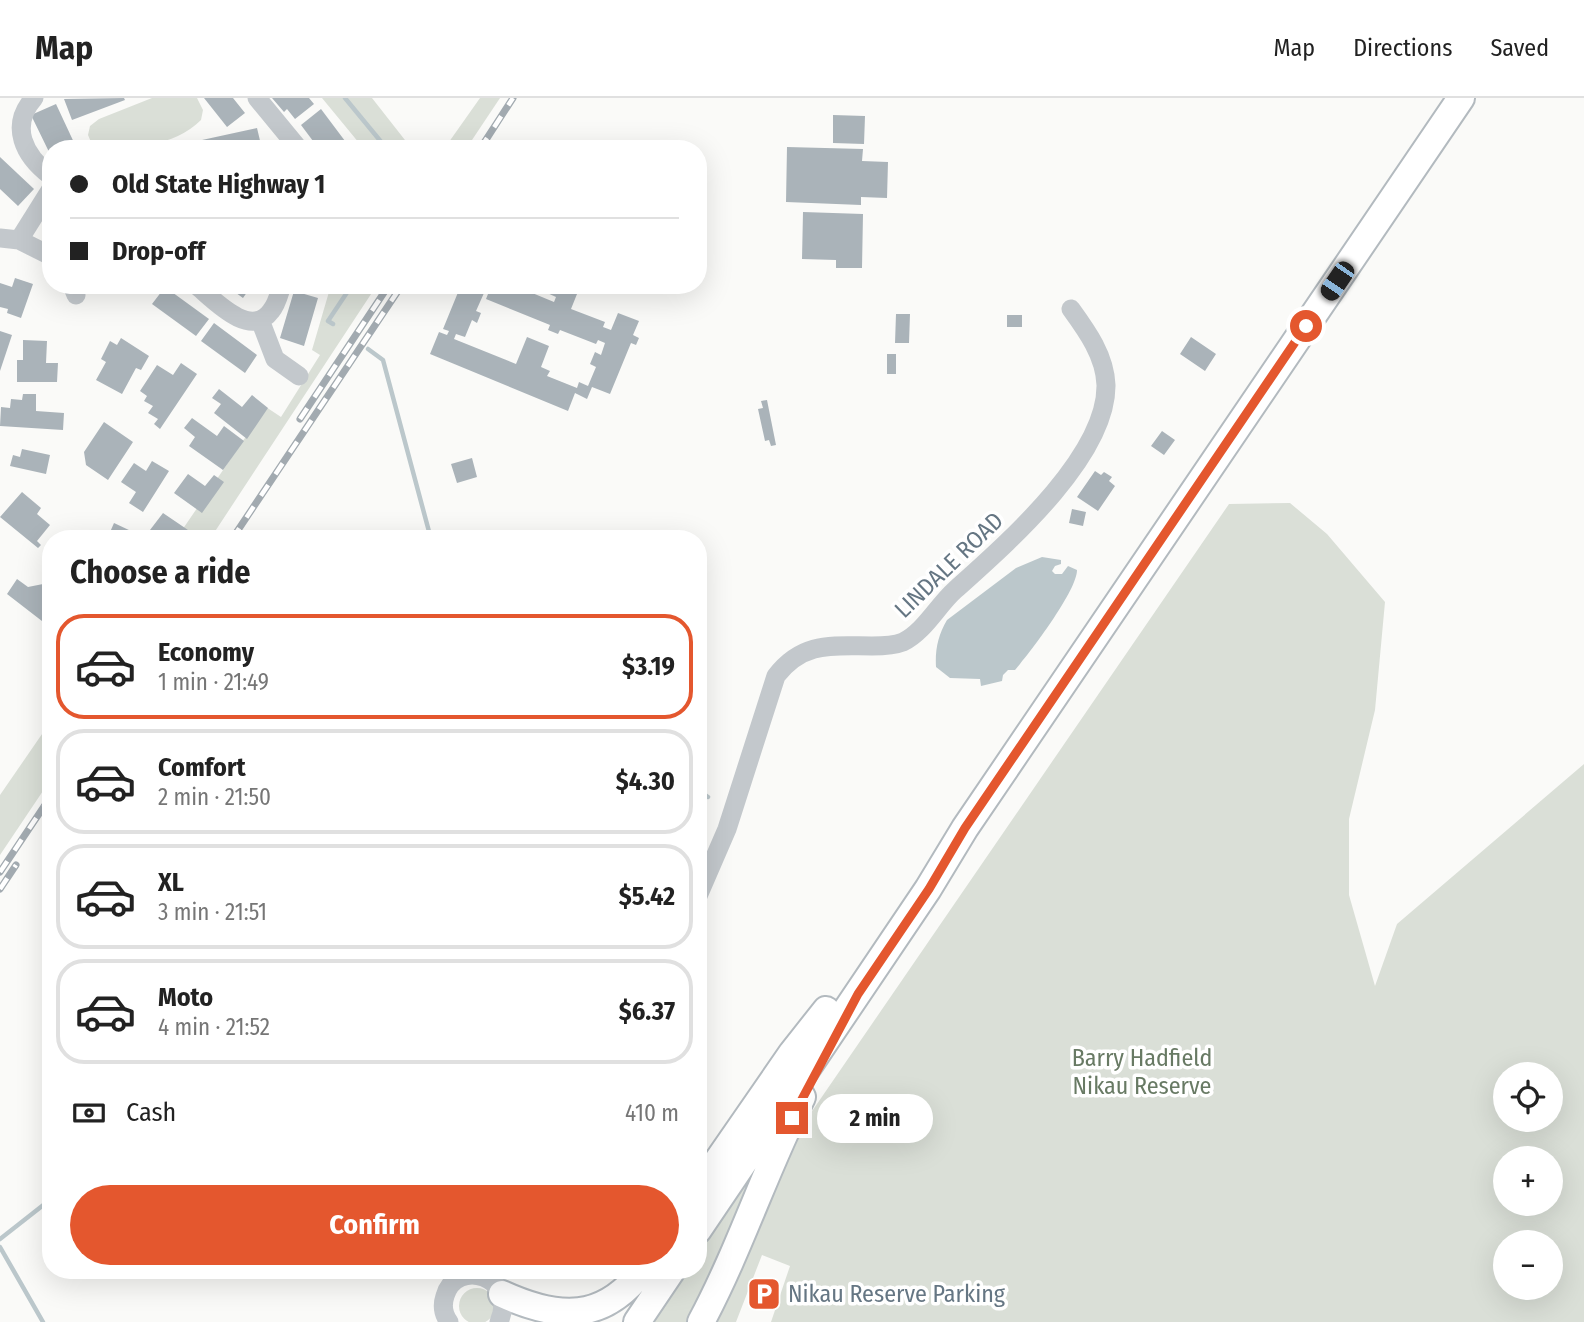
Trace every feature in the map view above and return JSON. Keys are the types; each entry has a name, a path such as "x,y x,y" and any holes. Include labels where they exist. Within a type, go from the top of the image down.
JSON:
{"main road":[{"path":"707,1217 929,889 965,828 1461,98"},
{"path":"707,1189 826,1010 913,886 937,856 965,828"},
{"path":"701,1322 729,1269 792,1118 858,994"},
{"path":"707,1176 792,1053 826,1010"},
{"path":"499,1285 541,1310 571,1315 600,1310 632,1287 637,1279"},
{"path":"618,1322 647,1279"},
{"path":"637,1322 666,1279"}],"street":[{"path":"34,98 22,119 21,138 32,160 42,168"},
{"path":"257,98 287,140"},
{"path":"42,200 10,239 42,252"},
{"path":"208,294 240,319 260,320 272,311 279,294"},
{"name":"LINDALE ROAD","path":"707,875 727,829 776,676 787,662 811,648 886,646 913,637 943,602 1004,548 1032,518 1058,487 1087,445 1102,417 1106,385 1101,358 1071,309"},
{"path":"260,320 275,359 299,376"},
{"path":"449,1322 443,1304 447,1290 457,1279"},
{"path":"499,1285 503,1312 499,1322"}],"green space":[{"path":"152,98 197,98 203,110 201,120 168,140 90,140 90,126 99,119"},
{"path":"322,98 372,98 405,140 357,140"},
{"path":"480,98 500,98 472,140 450,140"},
{"path":"328,294 371,294 216,530 182,530 266,407 281,417 320,355 312,350"},
{"name":"Barry Hadfield Nikau Reserve","path":"1290,503 1327,534 1385,602 1375,710 1349,819 1349,895 1375,986 1397,924 1584,764 1584,1322 771,1322 790,1266 762,1255 736,1322 709,1322 795,1136 1229,504"},
{"path":"42,734 42,792 0,855 0,795"},
{"path":"776,1128 694,1322 649,1322 679,1279 707,1279 707,1234"},
{"path":"470,1289 484,1289 494,1299 494,1313 484,1323 470,1323 460,1313 460,1299"}],"shaded area":[{"path":"1042,557 1061,560 1061,564 1055,566 1052,571 1055,574 1062,574 1068,566 1077,570 1075,579 1054,618 1015,670 1008,670 1002,681 981,686 980,679 950,678 936,667 938,643 947,620 1016,568"}],"building":[{"path":"204,98 233,98 245,113 227,127"},
{"path":"272,98 309,98 314,104 295,119 287,109 284,112"},
{"path":"64,99 125,100 72,120"},
{"path":"56,104 73,140 43,140 31,115"},
{"path":"321,109 344,140 312,140 301,125"},
{"path":"833,115 865,116 864,144 833,143"},
{"path":"257,128 260,140 202,140"},
{"path":"787,147 863,149 862,161 888,162 887,198 861,197 861,205 786,202"},
{"path":"0,157 34,189 18,206 0,189"},
{"path":"803,212 863,214 862,268 836,268 836,260 802,259"},
{"path":"15,278 33,284 21,318 0,307 0,283 12,287"},
{"path":"160,294 175,294 209,319 196,336 152,304"},
{"path":"293,294 318,298 304,346 280,338"},
{"path":"457,294 484,294 476,311 481,313 477,323 472,320 465,337 456,334 454,339 516,364 527,337 549,346 541,367 550,371 547,376 577,388 579,382 588,386 596,367 590,364 595,352 601,355 605,343 598,340 596,344 560,330 558,334 548,330 550,325 486,299 488,294 535,294 554,302 556,297 549,294 577,294 571,309 605,322 603,327 611,330 618,313 639,321 633,335 639,338 636,345 631,343 610,394 592,387 587,399 575,393 568,411 430,354 439,332 447,335 449,331 443,329"},
{"path":"896,314 910,314 909,343 895,343"},
{"path":"1007,315 1022,315 1022,327 1007,327"},
{"path":"214,323 257,355 245,373 201,341"},
{"path":"0,331 12,335 0,371"},
{"path":"1191,337 1216,354 1205,371 1180,354"},
{"path":"121,338 149,356 141,370 136,368 122,394 96,380 106,362 101,359 110,341 117,345"},
{"path":"23,340 47,341 46,363 58,363 57,382 17,382 17,360 23,360"},
{"path":"887,354 896,354 896,374 887,374"},
{"path":"181,363 197,374 160,429 154,424 158,419 148,413 153,406 144,401 147,396 140,391 157,365 173,375"},
{"path":"219,389 242,407 252,395 268,408 247,439 214,413 221,404 212,398"},
{"path":"23,394 36,394 36,411 64,413 63,430 0,426 1,407 10,408 11,399 22,400"},
{"path":"767,400 776,445 771,446 769,440 765,441 758,409 763,408 761,401"},
{"path":"192,418 217,436 224,426 244,441 223,470 189,446 195,437 184,428"},
{"path":"104,422 133,442 108,480 86,465 84,452"},
{"path":"1162,431 1175,440 1164,455 1151,446"},
{"path":"22,449 50,455 46,474 10,466 13,455 20,457"},
{"path":"472,458 477,477 457,483 451,464"},
{"path":"152,461 169,471 143,512 129,503 136,492 121,482 134,463 146,471"},
{"path":"1095,471 1112,477 1109,481 1115,486 1098,511 1077,497"},
{"path":"188,474 205,486 214,475 224,482 202,513 174,493"},
{"path":"22,492 41,508 37,514 50,525 42,530 37,541 41,545 38,548 0,517"},
{"path":"1072,509 1086,512 1083,526 1069,523"},
{"path":"163,513 188,530 150,530"},
{"path":"114,523 129,530 111,530"},
{"path":"17,579 28,587 42,584 42,621 7,594"}],"waterway":[{"path":"345,98 380,140"},
{"path":"333,324 328,321 346,294"},
{"path":"368,349 383,360 429,530"},
{"path":"0,1239 42,1206"},
{"path":"0,1247 43,1322"}],"railway":[{"path":"486,140 513,98"},
{"path":"300,419 383,294"},
{"path":"238,530 396,294"},
{"path":"0,872 42,809"},
{"path":"0,889 16,865"}],"place":[{"name":"Nikau Reserve Parking","path":"764,1294"}],"route":[{"path":"792,1118 858,994 929,889 965,828 1306,326"}]}
